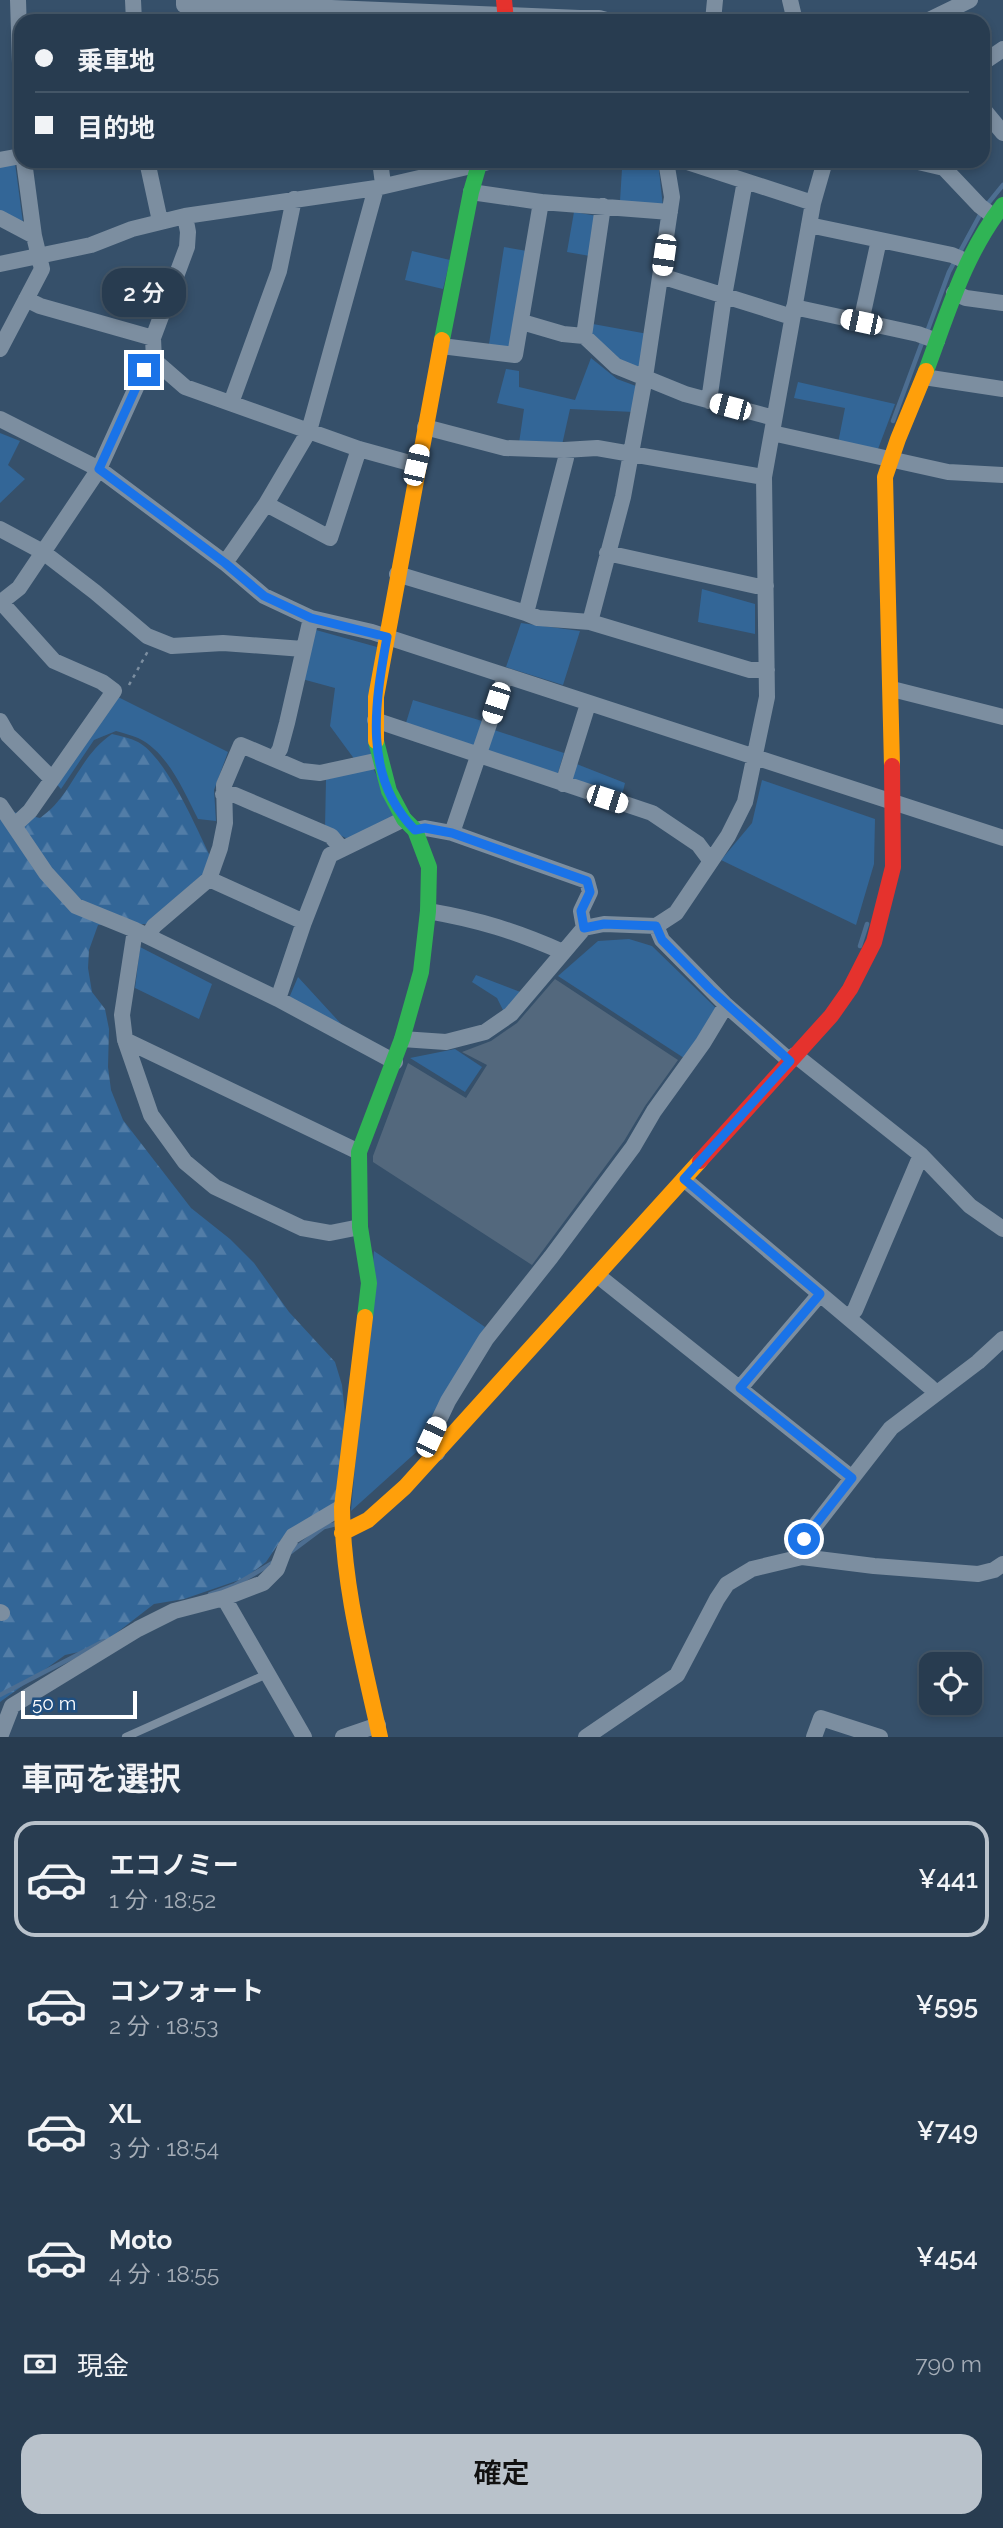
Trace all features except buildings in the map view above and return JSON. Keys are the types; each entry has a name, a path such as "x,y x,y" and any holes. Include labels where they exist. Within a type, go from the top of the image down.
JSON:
{"street":[{"path":"184,0 184,5 336,14"},
{"path":"941,14 970,0"},
{"path":"382,14 399,6 505,13"},
{"path":"0,349 42,269 34,236 25,168"},
{"path":"148,168 160,222"},
{"path":"225,563 266,503 309,431 360,239 380,186 380,168"},
{"path":"0,264 91,245 132,229 186,216 380,186 458,168"},
{"path":"343,1737 379,1731 345,1579 342,1522 368,1307 367,1265 360,1227 359,1152 395,1062 421,972 428,911 429,867 410,824 389,791 380,760 375,720 376,697 416,465 471,192 481,168"},
{"path":"590,622 623,497 645,377 672,197 667,168"},
{"path":"706,168 813,203"},
{"path":"402,1038 446,1042 485,1032 512,1014 584,928 604,924 656,926 676,914 728,836 745,802 767,697 764,477 813,203 823,168"},
{"path":"0,1737 12,1706 138,1629 174,1611 224,1598 263,1583 277,1569 293,1536 342,1522 354,1530 377,1513 437,1453 831,1016 850,989 874,942 893,867 887,801 892,689 885,477 966,261 998,210 980,206 944,168"},
{"path":"709,401 724,296 746,181"},
{"path":"471,192 541,202 670,212"},
{"path":"231,403 279,271 294,199"},
{"path":"441,346 515,355 541,202"},
{"path":"584,335 603,206"},
{"path":"186,216 187,247 153,338 154,360 185,387 359,449 416,465"},
{"path":"0,218 34,236"},
{"path":"809,225 966,261"},
{"path":"861,322 880,240"},
{"path":"661,276 724,296 793,312 918,334 937,341"},
{"path":"954,293 1003,303"},
{"path":"26,299 40,306 153,338"},
{"path":"522,322 563,334 584,335 615,366 773,426 948,472 1003,475"},
{"path":"15,825 30,811 114,691 102,682 54,661 1,602 19,588 99,469 144,370 154,360"},
{"path":"924,377 1003,389"},
{"path":"0,419 99,469 225,563 264,596 311,618 387,637 1003,838"},
{"path":"425,427 505,448 597,448 764,477"},
{"path":"266,503 330,538 359,449"},
{"path":"526,613 566,458 564,450"},
{"path":"0,529 43,552 147,636 172,646 223,643 303,649"},
{"path":"607,553 766,586"},
{"path":"397,574 538,618 590,622 750,670 767,670"},
{"path":"274,759 280,749 287,723 311,618"},
{"path":"452,833 505,677"},
{"path":"892,689 1003,718"},
{"path":"563,784 588,704"},
{"path":"375,720 652,813 698,844 710,860"},
{"path":"0,721 8,735 52,779"},
{"path":"360,1227 330,1233 302,1228 215,1186 185,1162 151,1115 125,1040 122,1015 141,933 154,926 209,879 225,823 224,785 241,745 302,771 320,773 380,760"},
{"path":"223,794 235,795 331,836 342,849"},
{"path":"0,806 46,873 76,906 141,933 278,999 395,1062"},
{"path":"278,999 330,855 410,824 452,833 587,881 590,892 581,911 584,928"},
{"path":"209,879 304,922"},
{"path":"428,911 478,920 512,930 563,952"},
{"path":"656,926 662,940 726,1005 922,1155 970,1206 1003,1229"},
{"path":"437,1453 431,1437 447,1401 486,1339 633,1147 654,1111 703,1043 726,1005"},
{"path":"125,1040 359,1152"},
{"path":"848,1317 855,1310 922,1155"},
{"path":"684,1179 935,1394"},
{"path":"597,1275 852,1478"},
{"path":"740,1388 820,1294"},
{"path":"802,1557 804,1539 891,1428 1003,1339"},
{"path":"586,1737 677,1675 727,1584 752,1569 802,1557 978,1574 1000,1571"},
{"path":"224,1598 304,1737"},
{"path":"814,1737 821,1718 880,1737"}],"lane":[{"path":"126,1737 267,1674"}],"path":[{"path":"114,691 127,689 155,639"}],"green space":[{"path":"14,163 23,223 0,211 0,166"},
{"path":"659,168 663,207 620,201 622,169"},
{"path":"574,212 597,216 590,256 567,252"},
{"path":"504,247 527,251 512,348 489,344"},
{"path":"412,251 450,260 443,289 405,280"},
{"path":"593,324 648,334 641,370 618,362 591,334"},
{"path":"591,358 617,379 636,386 634,412 570,409 562,445 519,443 524,409 497,403 506,369 519,371 519,387 575,400"},
{"path":"798,382 895,404 878,449 838,443 845,408 794,398"},
{"path":"0,433 20,441 8,465 25,479 0,503"},
{"path":"702,589 755,604 755,634 698,622"},
{"path":"521,623 580,631 563,685 506,667"},
{"path":"316,630 377,647 373,755 355,760 330,726 335,688 302,679"},
{"path":"118,697 228,752 214,790 216,821 198,819 174,774 149,744 116,731 94,740 61,789 52,779"},
{"path":"413,700 482,721 474,747 405,726"},
{"path":"494,730 564,753 557,776 487,753"},
{"path":"112,734 138,742 159,762 179,794 210,856 204,873 146,924 98,925 89,950 88,968 92,992 105,1009 109,1029 108,1067 111,1090 123,1120 191,1208 230,1239 254,1263 289,1312 335,1362 342,1385 349,1452 342,1497 283,1537 266,1562 245,1578 184,1599 154,1604 97,1648 65,1655 0,1702 0,802 13,812 40,818 60,798 100,743"},
{"path":"574,763 625,783 621,799 569,778"},
{"path":"372,766 397,816 350,840 325,828 326,779"},
{"path":"762,780 875,819 874,864 856,925 721,860 752,823"},
{"path":"629,939 652,946 718,1010 684,1058 558,976 598,941"},
{"path":"140,947 212,984 199,1019 135,988"},
{"path":"476,975 523,993 504,1012 497,998 472,982"},
{"path":"298,977 343,1026 289,998"},
{"path":"455,1049 482,1067 465,1092 410,1058"},
{"path":"374,1251 485,1327 422,1447 351,1511"}],"waterway":[{"path":"986,206 1003,185"},
{"path":"927,332 949,272 981,213"},
{"path":"893,421 923,340"},
{"path":"860,946 867,924"},
{"path":"288,1554 324,1527 336,1524"},
{"path":"210,1594 235,1585 274,1562"},
{"path":"0,1695 104,1641"}],"traffic: fast":[{"path":"442,340 478,168"},
{"path":"926,371 967,264 1003,205"},
{"path":"365,1317 369,1283 360,1227 359,1152 402,1039 421,972 428,911 429,867 415,830 404,819 389,791 376,741"}],"traffic: slow":[{"path":"376,741 376,697 442,340"},
{"path":"892,766 885,477 926,371"},
{"path":"342,1533 368,1520 405,1487 700,1161"},
{"path":"365,1317 342,1507 343,1536 350,1594 380,1737"}],"traffic: jam":[{"path":"504,0 505,14"},
{"path":"700,1161 831,1016 850,989 874,942 893,867 892,766"}],"route":[{"path":"144,370 99,469 225,563 264,596 311,618 387,637 376,697 375,735 389,791 404,819 415,830 425,828 452,833 587,881 590,892 581,911 584,928 604,924 656,926 662,940 710,989 790,1061 684,1179 820,1294 740,1388 852,1478 804,1539"}]}
